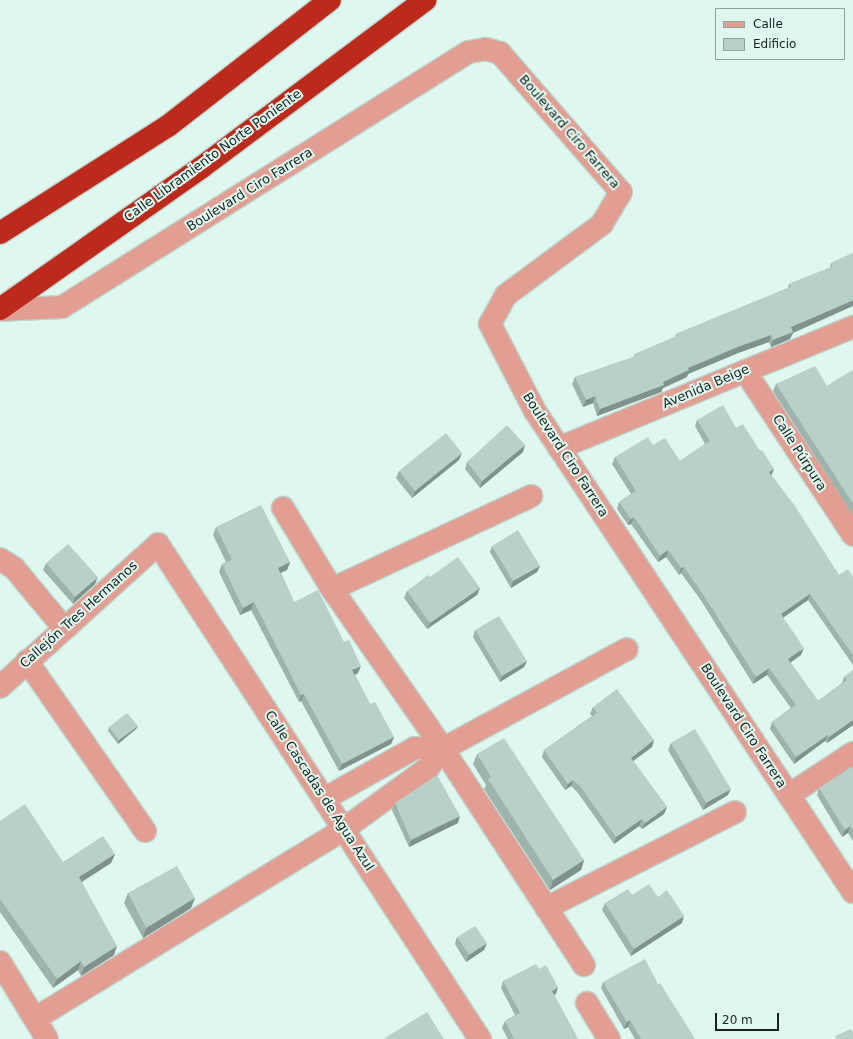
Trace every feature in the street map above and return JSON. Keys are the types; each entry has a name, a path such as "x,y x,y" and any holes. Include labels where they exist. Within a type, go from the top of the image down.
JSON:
{"highway":[{"path":"0,233 168,126 330,0"},
{"name":"Calle Libramiento Norte Poniente","path":"0,310 202,167 425,0"}],"street":[{"name":"Boulevard Ciro Farrera","path":"0,310 62,307 469,52 486,49 500,53 620,192 602,224 506,295 490,324 535,411 853,892"},
{"name":"Avenida Beige","path":"559,448 853,327"},
{"name":"Calle Púrpura","path":"745,371 853,536"},
{"path":"332,589 531,496"},
{"path":"283,508 332,589 443,749 584,965"},
{"name":"Callejón Tres Hermanos","path":"0,687 158,544"},
{"name":"Calle Cascadas de Agua Azul","path":"158,544 480,1039"},
{"path":"0,560 14,568 64,628"},
{"path":"36,1018 344,829 428,768 443,749 628,649"},
{"path":"28,661 146,831"},
{"path":"324,799 415,748 443,749"},
{"path":"789,795 853,753"},
{"path":"546,908 735,812"},
{"path":"0,962 36,1018 47,1039"},
{"path":"587,1003 609,1039"}],"building":[{"path":"853,253 853,300 791,327 793,332 773,340 771,335 740,346 688,368 689,370 663,382 664,385 600,409 595,396 586,400 575,377 636,356 635,354 677,336 676,334 791,287 789,284 833,266 831,263"},
{"path":"815,366 827,386 853,370 853,504 776,384"},
{"path":"723,405 736,428 743,424 760,451 762,450 774,469 769,472 795,506 839,575 848,569 853,577 853,655 810,594 781,614 804,648 788,659 818,701 847,680 844,677 853,670 853,720 796,757 772,722 796,705 769,668 756,677 684,567 681,568 668,550 660,556 634,517 631,519 619,502 636,491 615,457 648,437 653,445 665,438 680,461 710,441 697,420"},
{"path":"507,425 525,445 482,481 467,462"},
{"path":"446,433 462,453 415,491 399,471"},
{"path":"261,505 290,562 278,568 294,602 318,590 344,642 349,640 361,666 352,670 370,704 375,702 394,737 342,764 304,694 301,695 254,602 243,608 222,564 232,560 216,527"},
{"path":"518,530 540,566 513,581 492,546"},
{"path":"68,544 98,577 75,597 46,563"},
{"path":"458,557 480,588 430,623 407,591 428,575 430,577"},
{"path":"499,616 527,661 502,676 475,630"},
{"path":"617,689 654,740 631,758 667,807 645,823 642,819 616,837 580,786 573,780 568,784 544,750 597,713 593,707"},
{"path":"127,713 138,726 119,740 109,727"},
{"path":"695,729 731,789 706,803 671,743"},
{"path":"504,738 584,860 553,880 488,779 491,777 477,754"},
{"path":"853,766 853,830 850,826 845,830 819,788"},
{"path":"437,775 460,816 411,840 395,803"},
{"path":"25,804 63,862 103,836 115,854 79,877 117,946 84,967 81,961 57,979 0,899 0,821"},
{"path":"177,866 195,898 146,928 128,893"},
{"path":"649,884 658,897 667,890 684,916 634,949 605,903 628,889 632,895"},
{"path":"475,926 487,943 469,955 457,937"},
{"path":"645,959 658,984 660,983 695,1039 641,1039 630,1020 627,1022 603,982"},
{"path":"536,964 539,969 546,965 558,987 552,991 578,1039 514,1039 505,1021 520,1013 503,981"},
{"path":"427,1012 444,1039 383,1039"},
{"path":"851,1029 853,1039 836,1039 835,1036"}]}
